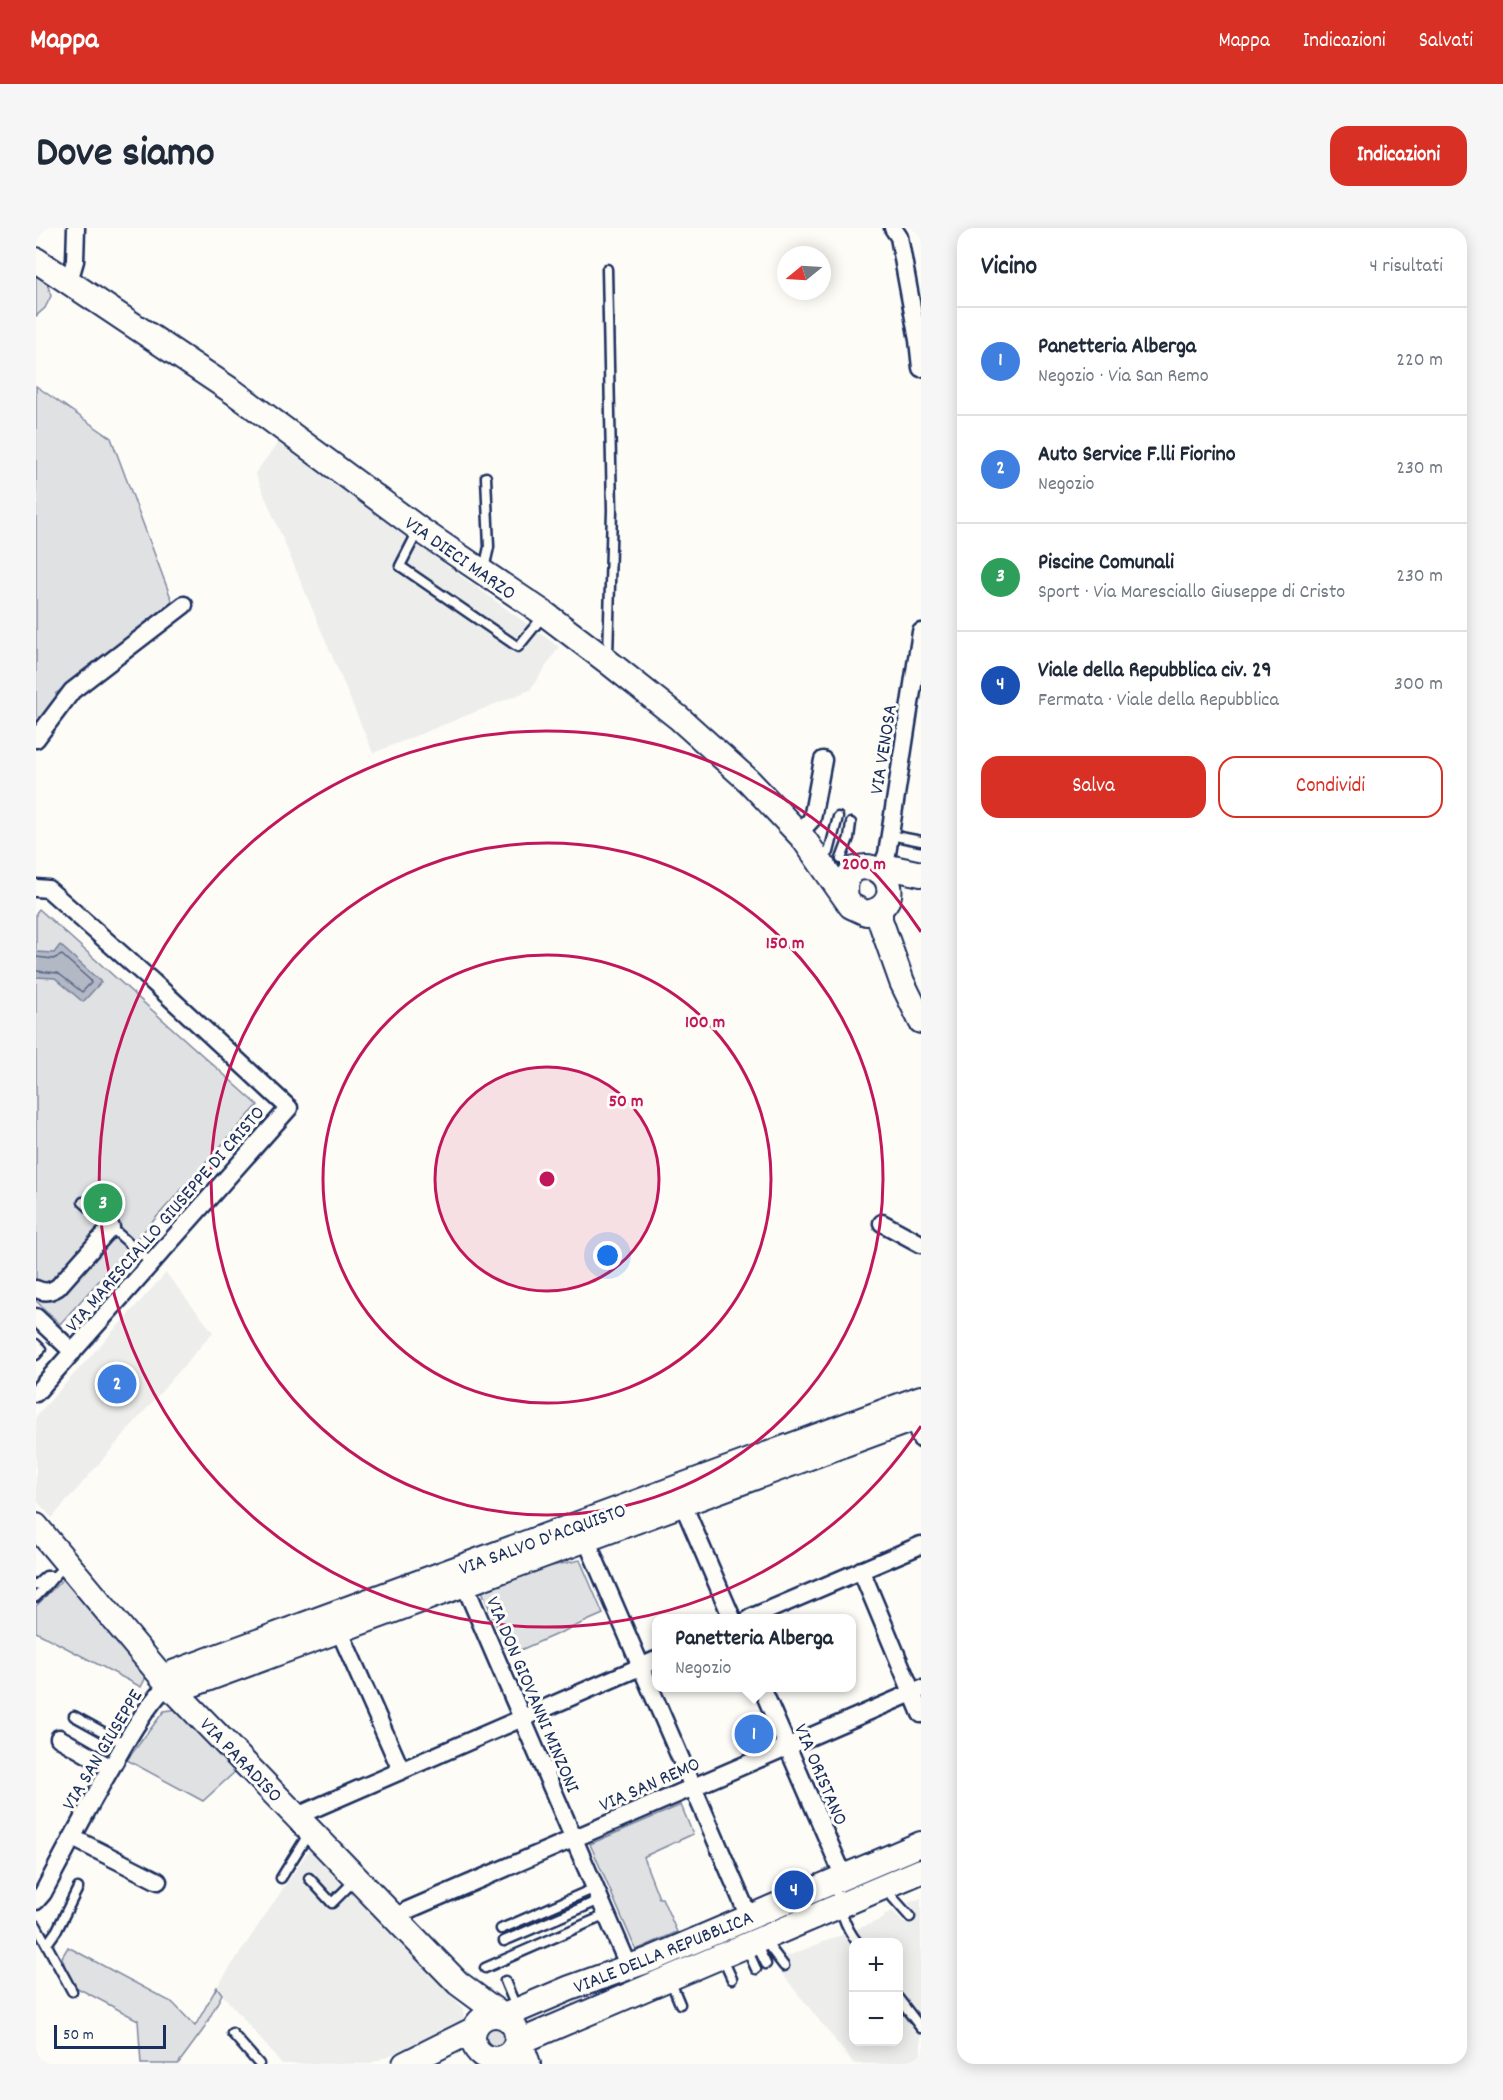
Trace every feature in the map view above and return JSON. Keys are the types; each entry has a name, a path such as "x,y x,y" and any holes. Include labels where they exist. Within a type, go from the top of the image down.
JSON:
{"main road":[{"name":"VIA DIECI MARZO","path":"36,260 235,393 391,516 419,529 545,614 608,661 710,745 749,781 801,835 848,903 889,969 902,982"},
{"path":"801,835 854,862 921,874"},
{"name":"VIA DIECI MARZO","path":"854,862 889,885 880,920 902,982 921,1020"},
{"path":"854,862 855,869 846,880 844,888 848,903 866,913 884,904 903,889 921,887"},
{"name":"VIA SALVO D'ACQUISTO","path":"168,1684 680,1496 916,1415"},
{"name":"VIA PARADISO","path":"36,1526 60,1570 458,1983 472,2005 475,2026"},
{"name":"VIALE DELLA REPUBBLICA","path":"507,2014 629,1967 921,1844"},
{"name":"VIALE DELLA REPUBBLICA","path":"503,2059 669,1978 921,1871"},
{"name":"VIA PARADISO","path":"458,1983 507,2014"},
{"path":"405,2064 475,2026 490,2015 507,2014 514,2027 503,2059 480,2054 474,2045 475,2026"}],"street":[{"path":"69,281 75,261 76,228"},
{"path":"893,228 899,237 921,368"},
{"path":"36,739 72,691 184,605"},
{"name":"VIA VENOSA","path":"854,862 890,836 921,632"},
{"path":"801,835 812,819 823,759"},
{"name":"VIA MARESCIALLO GIUSEPPE DI CRISTO","path":"36,888 48,889 289,1108 36,1393"},
{"path":"882,1223 921,1244"},
{"path":"36,1289 51,1292 58,1287 111,1227"},
{"path":"36,1317 73,1352"},
{"path":"680,1496 730,1614"},
{"path":"582,1532 652,1692"},
{"path":"759,1614 921,1545"},
{"path":"861,1570 916,1691 921,1714"},
{"name":"VIA DON GIOVANNI MINZONI","path":"460,1577 629,1967"},
{"path":"336,1622 401,1770"},
{"path":"304,1823 401,1770 652,1662"},
{"name":"VIA SAN GIUSEPPE","path":"36,1901 44,1893 125,1744 144,1713 168,1684"},
{"name":"VIA SAN REMO","path":"396,1918 408,1910 573,1840 692,1786 916,1691"},
{"path":"652,1692 749,1917"},
{"name":"VIA ORISTANO","path":"764,1692 839,1879"},
{"path":"59,1738 111,1768"},
{"name":"VIA SAN GIUSEPPE","path":"73,1838 158,1881"}],"lane":[{"path":"607,269 612,510 608,661"},
{"path":"483,572 489,547 486,477"},
{"path":"419,529 400,566 518,647 545,614"},
{"path":"838,817 854,862"},
{"path":"851,823 849,838 854,862"},
{"path":"890,836 921,841"},
{"path":"83,1202 152,1264"},
{"path":"36,1344 42,1349 36,1355"},
{"path":"36,1585 46,1576 60,1570"},
{"path":"36,1597 51,1583 60,1570"},
{"path":"74,1716 125,1744"},
{"path":"281,1878 304,1823"},
{"path":"309,1878 332,1903 357,1878"},
{"path":"839,1879 839,1906 849,1932 854,1938"},
{"path":"884,1887 910,1917"},
{"path":"47,1944 57,1930 78,1888"},
{"path":"501,1929 600,1901"},
{"path":"504,1941 600,1901"},
{"path":"485,1968 600,1901"},
{"path":"36,1925 72,1991"},
{"path":"755,1942 766,1964"},
{"path":"755,1942 784,1966"},
{"path":"755,1942 756,1969"},
{"path":"721,1956 732,1979"},
{"path":"669,1978 680,2004"},
{"path":"505,1981 507,2014"},
{"path":"903,2005 921,2028"},
{"path":"232,2033 259,2064"}],"shaded area":[{"path":"36,273 47,283 51,296 45,308 36,316"},
{"path":"36,386 111,438 174,606 55,694 69,685 36,728"},
{"path":"278,443 559,647 530,690 373,753 255,473"},
{"path":"39,909 258,1105 60,1324 36,1301 36,913"},
{"path":"166,1273 213,1332 52,1518 36,1500 36,1416"},
{"path":"580,1560 603,1614 509,1655 482,1591 528,1571"},
{"path":"65,1577 147,1675 141,1687 36,1632 36,1606"},
{"path":"178,1709 237,1770 203,1801 127,1760 164,1711"},
{"path":"681,1805 693,1834 643,1857 659,1898 662,1898 677,1932 636,1950 590,1844"},
{"path":"311,1847 457,2001 463,2009 464,2019 459,2026 369,2064 282,2064 222,1994 217,1987"},
{"path":"921,1898 921,2064 854,2064 779,1970 788,1962 785,1957 885,1918 883,1915 893,1911 903,1923 916,1912 908,1903"},
{"path":"68,1947 173,2003 195,2026 217,1987 222,1994 203,2030 178,2064 141,2064 138,2020 70,1984 62,1957"},
{"path":"494,2025 502,2028 505,2036 502,2044 494,2047 486,2044 483,2036 486,2028"}],"water":[{"path":"60,945 101,982 83,1002 55,978 36,977 36,952 54,953"}],"place":[{"name":"Piscine Comunali","path":"103,1203"},
{"name":"Auto Service F.lli Fiorino","path":"117,1384"},
{"name":"Panetteria Alberga","path":"754,1734"},
{"name":"Viale della Repubblica civ. 29","path":"794,1890"}]}
